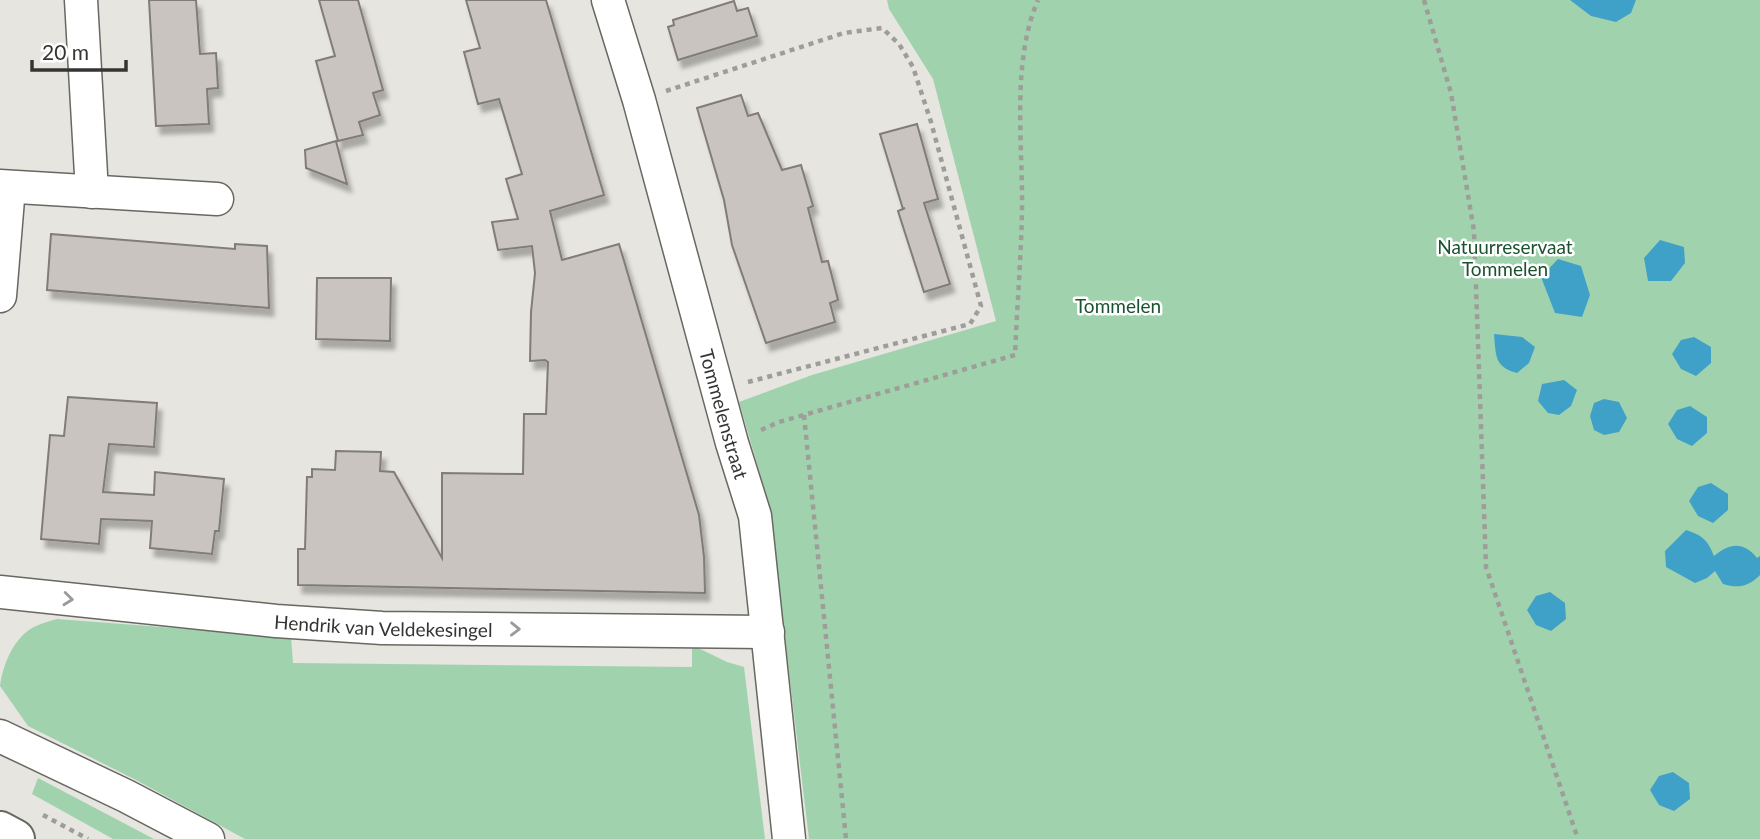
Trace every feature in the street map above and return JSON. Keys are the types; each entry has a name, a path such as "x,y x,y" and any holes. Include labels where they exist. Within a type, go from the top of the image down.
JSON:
{"highway":[{"path":"0,831 15,839"}],"street":[{"path":"81,0 92,192"},
{"name":"Tommelenstraat","path":"608,0 639,100 732,443 755,516 789,839"},
{"path":"0,296 4,186 217,199"},
{"name":"Hendrik van Veldekesingel","path":"0,592 276,621 382,628 768,632"},
{"path":"0,736 126,796 208,839"}],"path":[{"path":"732,443 779,422 1014,355 1022,211 1022,80 1031,16 1038,0"},
{"path":"1424,0 1451,93 1474,231 1486,566 1578,839"},
{"path":"639,100 844,33 882,28 899,44 913,67 965,244 981,306 970,324 718,390"},
{"path":"804,415 846,839"}],"green space":[{"path":"887,0 1760,0 1760,839 809,839 769,505 739,402 812,375 996,321 933,79 889,9"},
{"path":"57,619 291,637 293,663 692,667 692,645 744,667 765,839 245,839 28,726 0,686 4,669 22,636 36,626"},
{"path":"38,778 154,839 113,839 32,794"}],"water":[{"path":"1570,0 1636,0 1631,13 1616,22 1591,16"},
{"path":"1660,240 1684,247 1685,263 1671,281 1648,281 1644,258"},
{"path":"1558,259 1581,266 1590,295 1582,317 1555,313 1541,277"},
{"path":"1494,334 1522,337 1535,347 1529,363 1517,373 1500,364"},
{"path":"1694,337 1711,347 1711,363 1696,376 1681,369 1672,354 1681,340"},
{"path":"1564,380 1577,390 1571,406 1559,415 1548,413 1538,401 1542,384"},
{"path":"1604,399 1619,402 1627,418 1619,432 1604,435 1594,430 1590,416 1594,403"},
{"path":"1690,406 1707,417 1707,433 1692,446 1677,439 1668,424 1677,410"},
{"path":"1711,483 1728,494 1728,510 1713,523 1698,516 1689,501 1698,487"},
{"path":"1686,530 1704,539 1714,556 1725,548 1742,546 1757,558 1760,556 1760,575 1748,584 1734,586 1723,584 1715,571 1695,583 1666,567 1665,551"},
{"path":"1550,592 1565,603 1566,619 1551,631 1536,625 1527,610 1536,596"},
{"path":"1673,772 1689,783 1690,799 1674,811 1659,805 1650,790 1659,776"}],"building":[{"path":"149,0 196,0 200,54 216,53 218,88 207,89 209,124 156,126"},
{"path":"319,0 358,0 383,90 373,93 380,115 359,122 363,135 338,141 316,61 335,56"},
{"path":"466,0 546,0 604,195 550,211 562,260 619,244 699,515 705,593 298,585 298,549 305,549 307,477 312,477 312,469 335,470 336,451 381,452 380,471 394,472 442,558 442,473 523,474 524,414 546,414 548,362 530,361 535,273 532,246 498,250 492,222 518,219 506,179 522,174 499,99 478,104 464,52 480,48"},
{"path":"734,1 737,11 748,8 757,36 678,60 668,27 674,25 673,20"},
{"path":"741,95 748,116 758,113 782,170 801,165 813,206 808,208 822,262 828,261 838,300 830,303 835,322 766,343 732,245 724,200 697,108"},
{"path":"917,124 938,199 924,203 950,284 924,292 898,211 903,209 880,134"},
{"path":"336,141 347,184 306,168 305,150"},
{"path":"51,234 235,249 235,244 267,246 269,308 47,290"},
{"path":"317,278 391,278 390,341 316,339"},
{"path":"68,397 157,403 154,447 109,444 103,492 154,495 155,472 224,479 219,531 215,531 212,554 150,548 152,521 101,519 99,544 41,539 50,435 64,436"}],"park label":[{"name":"Natuurreservaat Tommelen","path":"1505,257"},
{"name":"Tommelen","path":"1118,305"}]}
